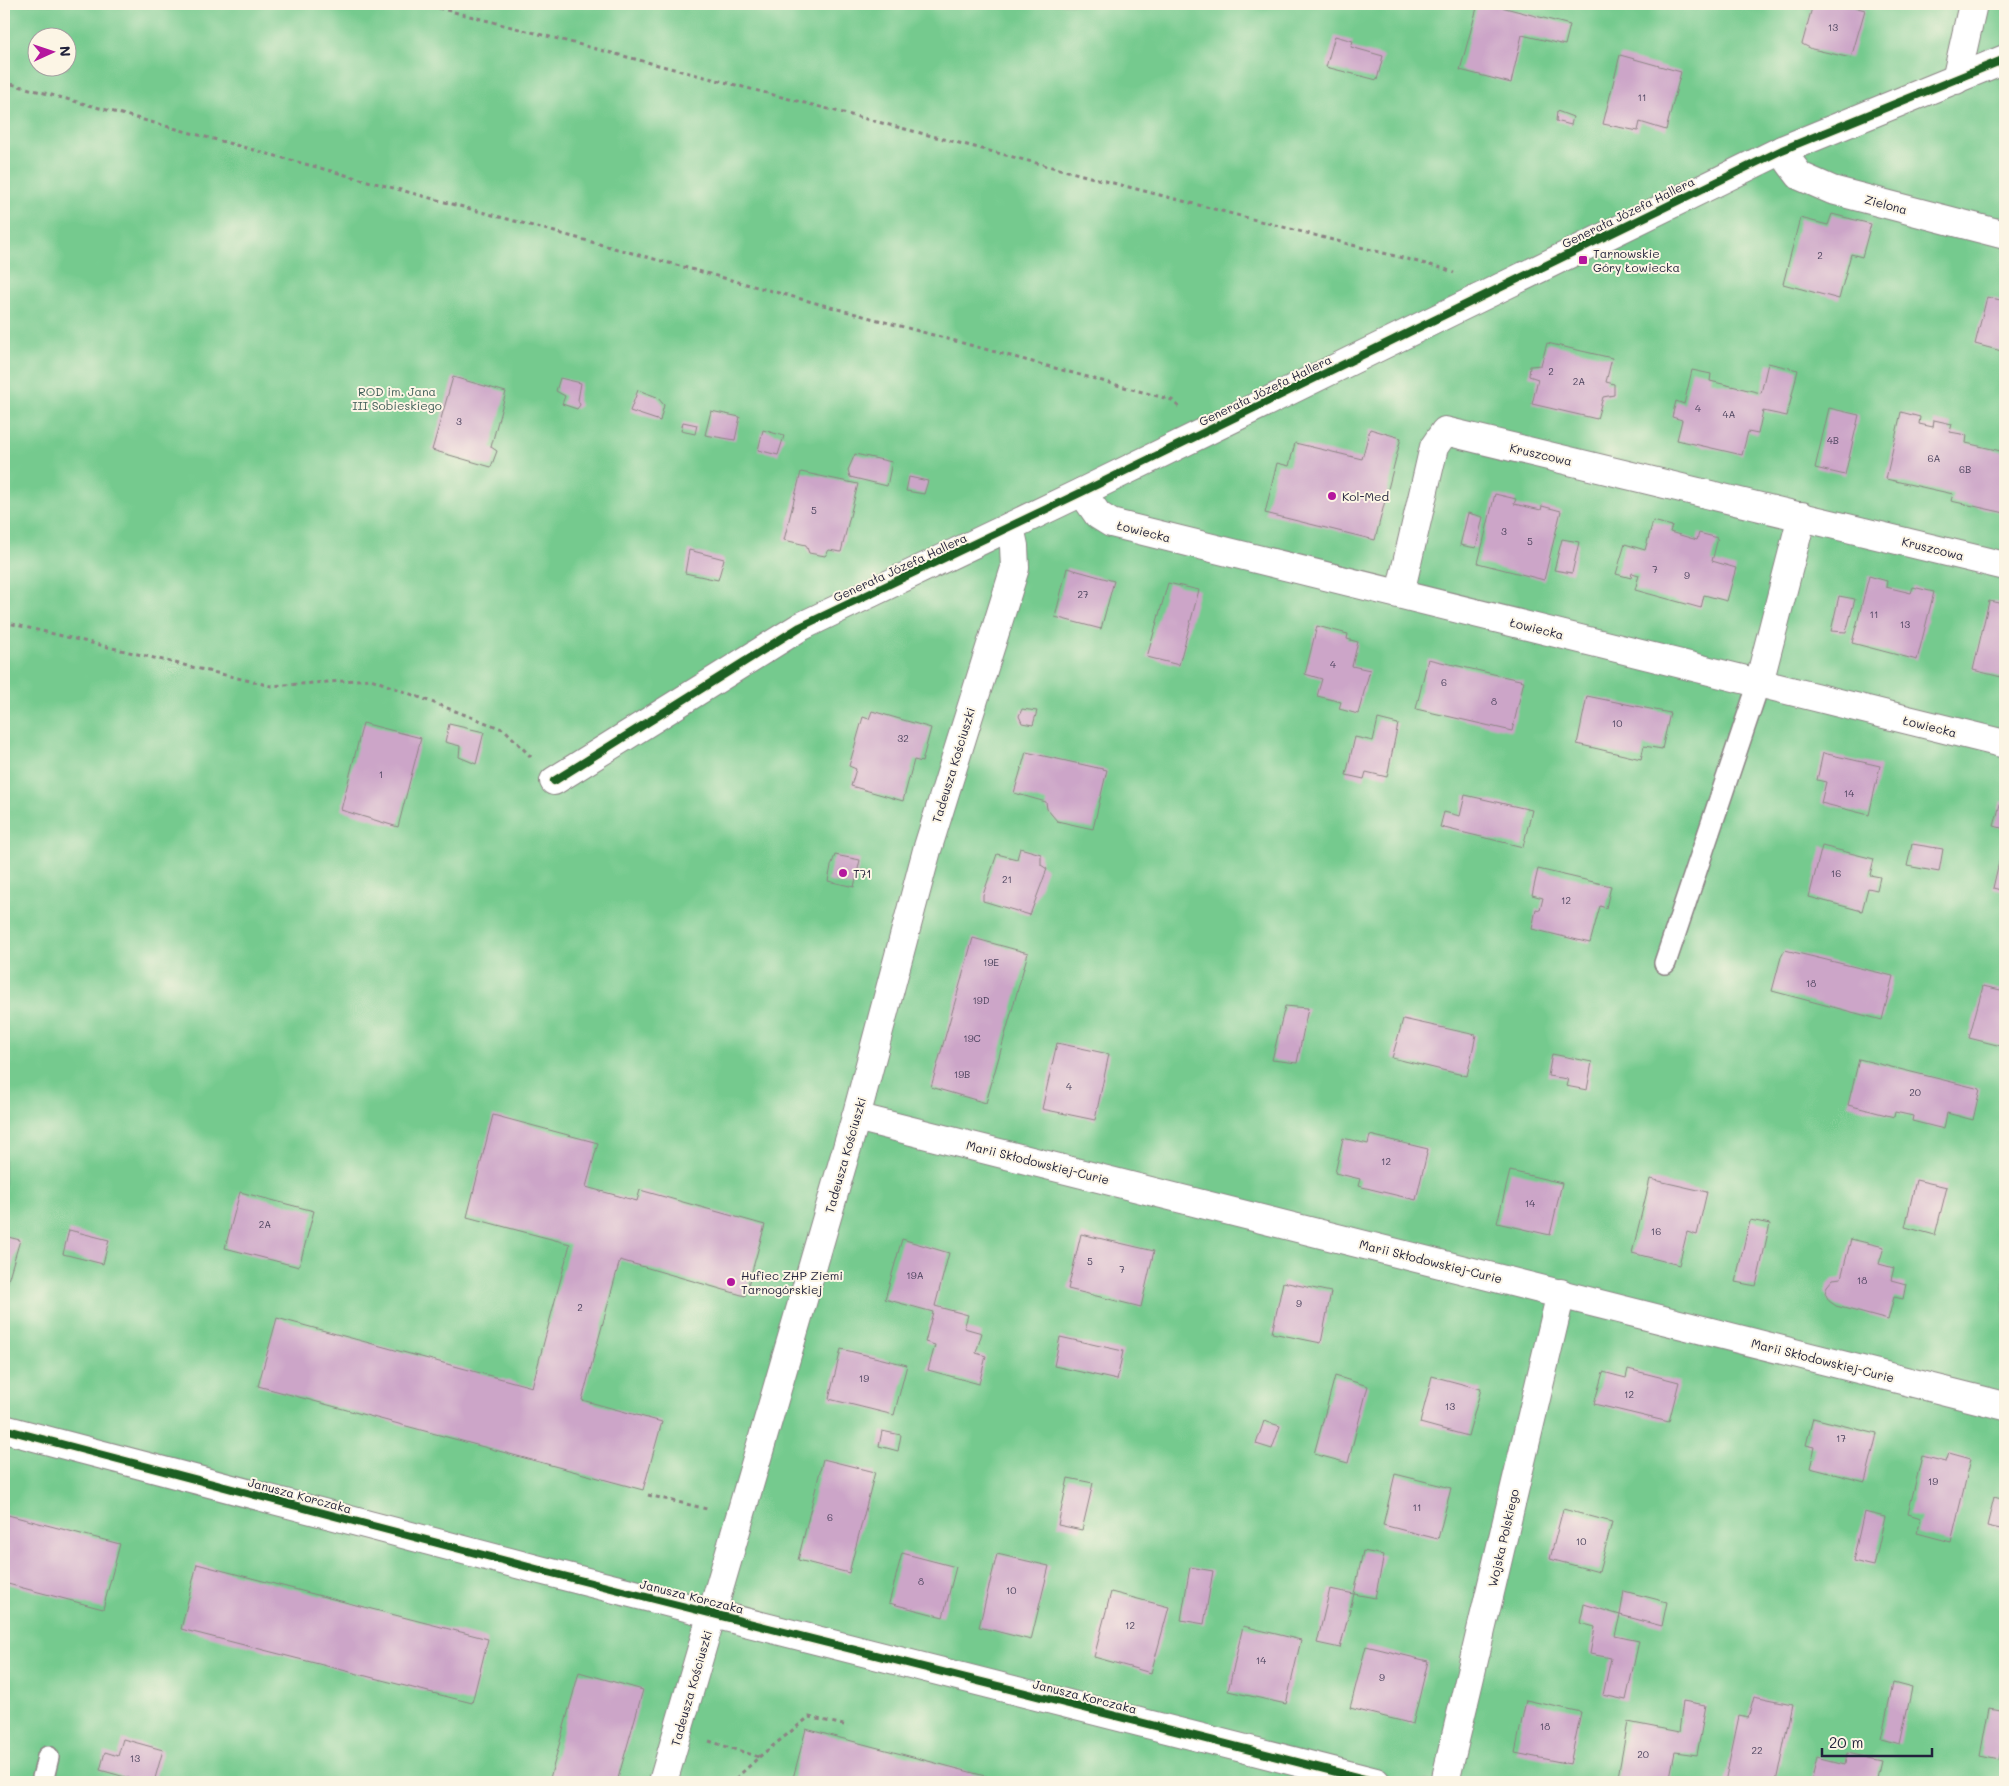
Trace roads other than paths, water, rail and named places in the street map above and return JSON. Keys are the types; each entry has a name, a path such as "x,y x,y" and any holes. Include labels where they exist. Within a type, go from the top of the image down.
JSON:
{"street":[{"path":"1956,80 1972,4"},
{"name":"Generała Józefa Hallera","path":"554,781 800,627 1010,527 1782,150 2005,59"},
{"name":"Zielona","path":"1782,150 1800,176 1832,190 2005,235"},
{"name":"Kruszcowa","path":"1400,593 1434,446 1445,431 2005,566"},
{"name":"Łowiecka","path":"1082,492 1098,515 1111,523 2005,744"},
{"path":"1759,683 1802,516"},
{"name":"Tadeusza Kościuszki","path":"663,1782 856,1117 927,850 1015,568 1014,546 1010,527"},
{"name":"Marii Skłodowskiej-Curie","path":"856,1117 2005,1406"},
{"name":"Wojska Polskiego","path":"1445,1782 1561,1294"},
{"name":"Janusza Korczaka","path":"4,1429 540,1570 1376,1782"}],"lane":[{"path":"1666,963 1759,683"},
{"path":"42,1782 48,1757"}],"place":[{"name":"Tarnowskie Góry Łowiecka","path":"1583,260"},
{"name":"Kol-Med","path":"1332,496"},
{"name":"T71","path":"843,873"},
{"name":"Hufiec ZHP Ziemi Tarnogórskiej","path":"731,1282"}],"park label":[{"name":"ROD im. Jana III Sobieskiego","path":"397,398"}]}
